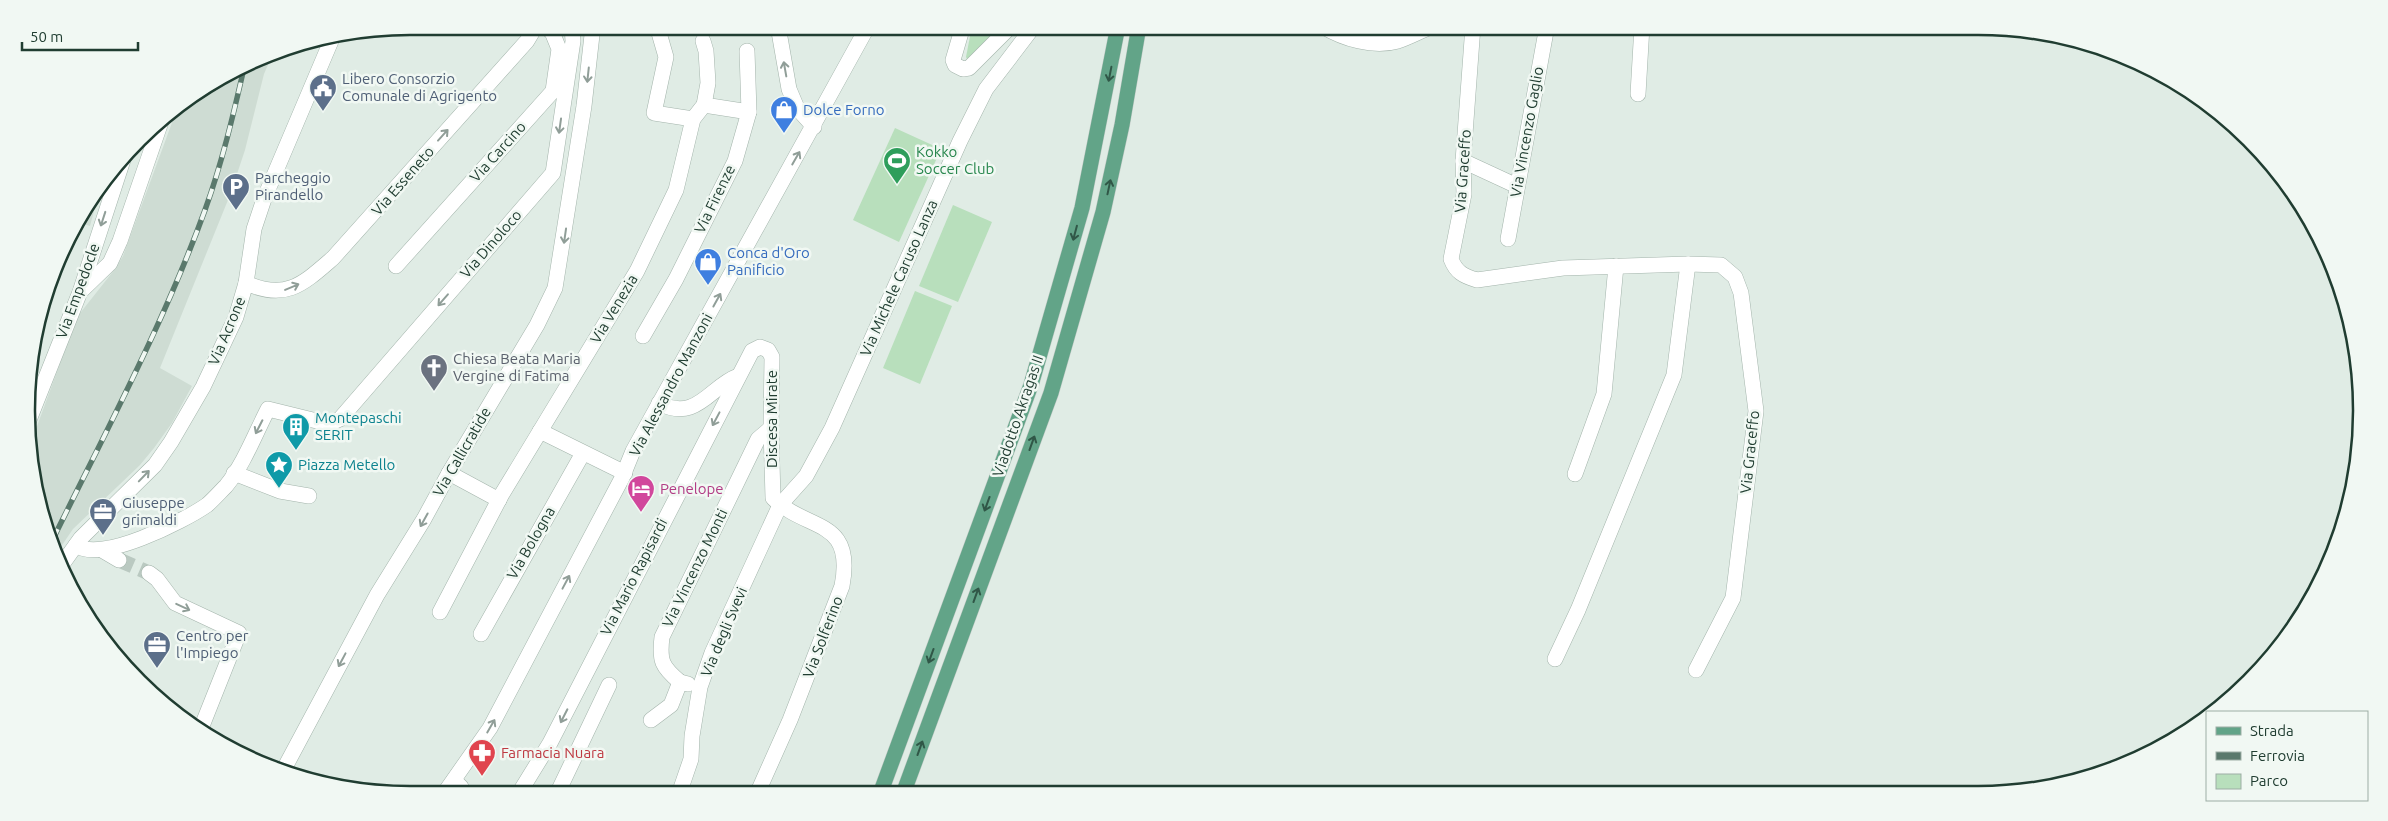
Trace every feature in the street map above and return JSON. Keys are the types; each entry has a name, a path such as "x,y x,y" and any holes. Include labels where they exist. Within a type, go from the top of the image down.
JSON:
{"main road":[{"name":"Viadotto Akragas II","path":"883,786 1031,385 1082,208 1116,35"},
{"name":"Viadotto Akragas II","path":"907,786 1051,393 1103,212 1122,125 1137,35"}],"street":[{"name":"Via Esseneto","path":"246,282 270,292 292,289 333,258 531,35"},
{"name":"Via Carcino","path":"396,266 553,91 559,49 553,35"},
{"name":"Via Dinoloco","path":"230,479 268,408 329,424 340,420 553,173 573,35"},
{"name":"Via Callicratide","path":"286,765 377,595 403,556 448,473 537,325 555,288 584,106 592,35"},
{"path":"660,35 666,57 654,112 693,119"},
{"path":"780,35 789,89 797,108 814,126"},
{"name":"Via Alessandro Manzoni","path":"450,786 490,728 625,473 633,451 863,35"},
{"path":"960,35 953,60 955,65 964,70 969,68 1002,35"},
{"name":"Via Michele Caruso Lanza","path":"780,505 806,476 832,428 960,141 986,89 1027,35"},
{"path":"1343,35 1352,39 1375,43 1398,40 1411,35"},
{"name":"Via Graceffo","path":"1472,35 1464,161 1464,194 1452,259 1455,269 1464,277 1477,280 1563,268 1688,264 1721,265 1735,277 1741,293 1756,411 1733,598 1696,670"},
{"name":"Via Vincenzo Gaglio","path":"1508,239 1544,35"},
{"path":"1638,94 1641,35"},
{"name":"Via Venezia","path":"440,612 499,500 637,271 676,190 693,119 704,105 708,83 706,51 702,41"},
{"name":"Via Acrone","path":"66,559 76,545 155,465 171,442 202,387 236,317 246,282 254,229 264,198 330,44"},
{"name":"Via Firenze","path":"643,336 676,279 735,161 749,112 747,51"},
{"path":"704,105 749,112"},
{"path":"80,292 110,263 157,134"},
{"path":"1464,161 1517,186"},
{"name":"Via Empedocle","path":"36,391 80,292 118,176"},
{"path":"1555,658 1578,610 1674,375 1688,264"},
{"path":"1575,474 1604,394 1616,266"},
{"name":"Discesa Mirate","path":"739,376 752,351 760,347 771,353 773,498 780,505"},
{"path":"659,403 675,409 686,408 710,397 727,380 739,376"},
{"name":"Via Mario Rapisardi","path":"523,786 550,743 739,376"},
{"name":"Via Vincenzo Monti","path":"680,682 665,669 660,654 662,637 742,470 758,440 771,428"},
{"path":"540,431 625,473"},
{"name":"Via Bologna","path":"481,634 583,452"},
{"path":"448,473 499,500"},
{"path":"76,545 87,550 102,550 161,530 207,505 230,479 280,492 309,496"},
{"name":"Via degli Svevi","path":"682,786 692,759 692,736 700,687 712,653 780,505"},
{"name":"Via Solferino","path":"761,786 790,720 842,586 844,576 843,555 830,530 780,505"},
{"path":"102,550 119,560"},
{"path":"149,573 157,579 175,603 239,633 203,724"},
{"path":"651,720 671,705 680,682 700,687"},
{"path":"561,786 609,685"},
{"path":"454,780 460,786"}],"shaded area":[{"path":"269,63 264,74 245,150 230,195 160,368 192,386 172,423 154,448 140,465 73,529 61,547 42,484 36,429 77,317 123,256 173,120 223,85"},
{"path":"95,206 90,226 84,224"}],"green space":[{"path":"970,35 994,35 967,59"},
{"name":"Kokko Soccer Club","path":"895,128 941,149 899,242 853,220"},
{"name":"Kokko Soccer Club","path":"953,205 992,222 958,302 919,286"},
{"path":"915,291 952,306 920,384 883,368"}],"tunnel":[{"path":"119,560 149,573"}],"railway":[{"path":"56,533 153,335 189,252 217,175 242,75"}],"place":[{"name":"Libero Consorzio Comunale di Agrigento","path":"323,112"},
{"name":"Dolce Forno","path":"784,134"},
{"name":"Kokko Soccer Club","path":"897,185"},
{"name":"Parcheggio Pirandello","path":"236,211"},
{"name":"Conca d'Oro Panificio","path":"708,286"},
{"name":"Chiesa Beata Maria Vergine di Fatima","path":"434,392"},
{"name":"Montepaschi SERIT","path":"296,451"},
{"name":"Piazza Metello","path":"279,489"},
{"name":"Penelope","path":"641,513"},
{"name":"Giuseppe grimaldi","path":"103,536"},
{"name":"Centro per l'Impiego","path":"157,669"},
{"name":"Farmacia Nuara","path":"482,777"}]}
